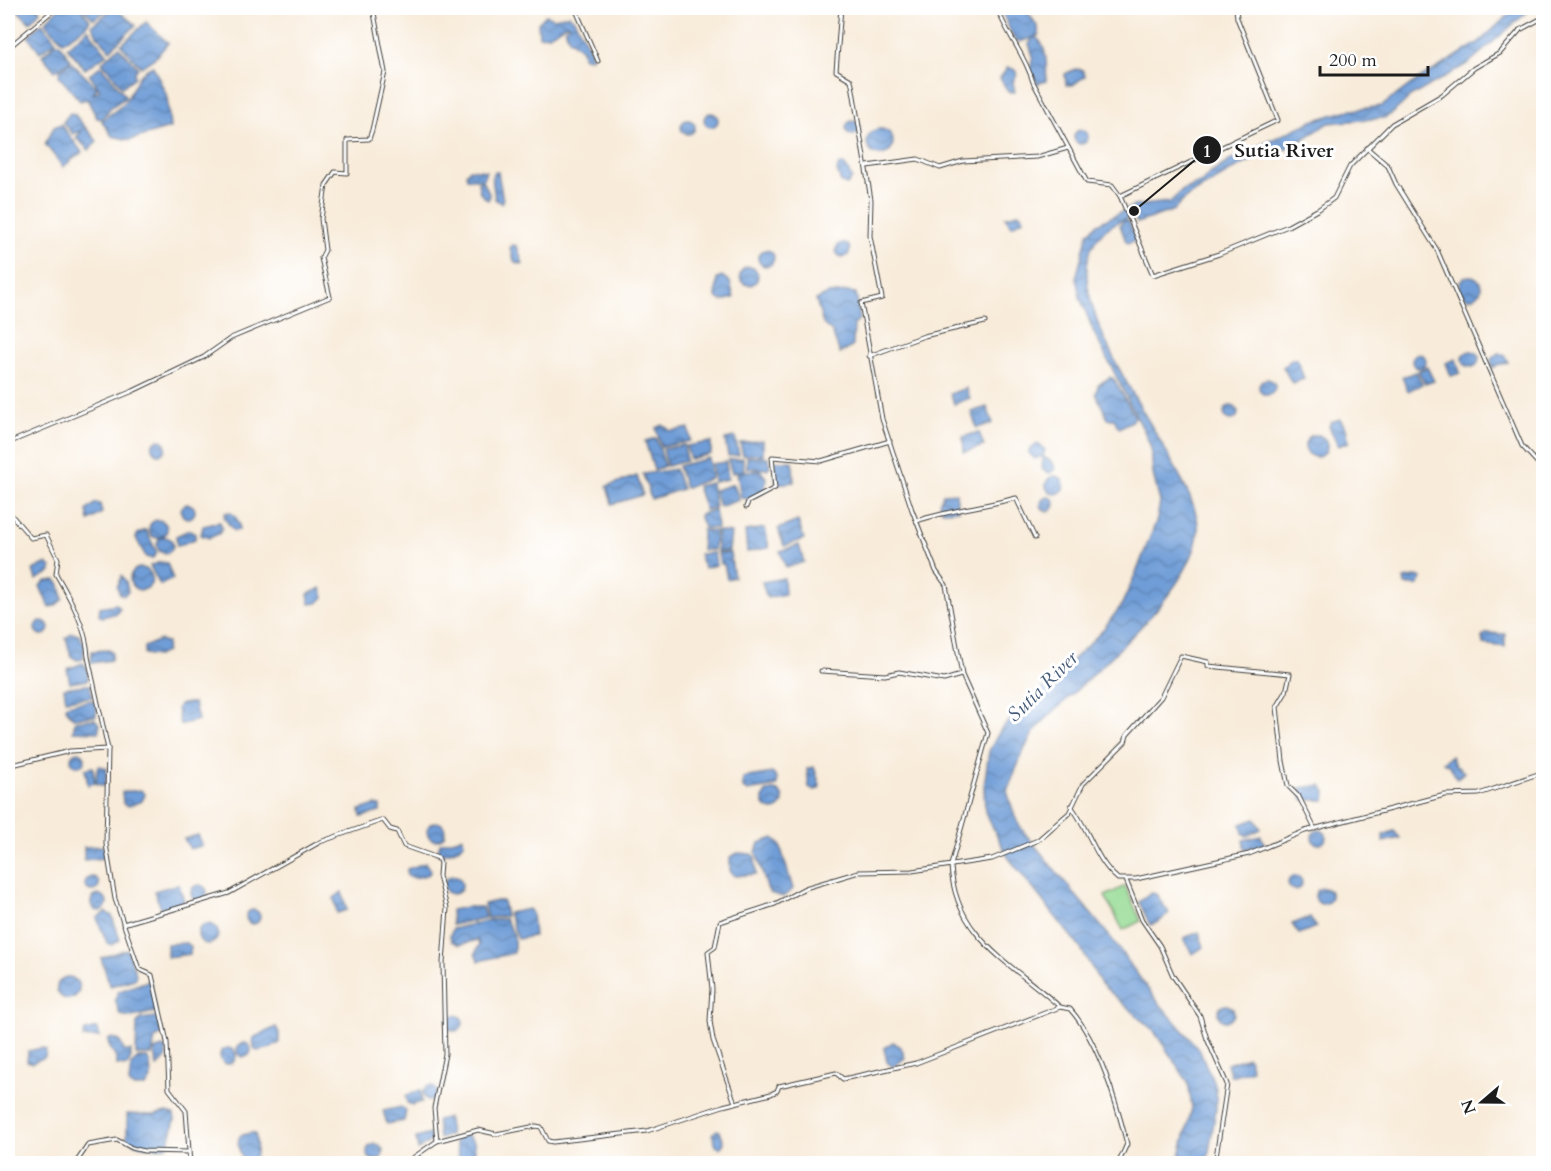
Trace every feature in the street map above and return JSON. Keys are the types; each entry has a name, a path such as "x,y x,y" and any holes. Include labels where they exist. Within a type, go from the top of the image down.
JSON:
{"street":[{"path":"45,8 50,12"},
{"path":"8,48 56,8"},
{"path":"8,443 133,391 204,357 231,338 330,297 321,258 325,250 322,203 331,176 335,172 347,173 347,140 369,139 374,121 385,72 373,8"},
{"path":"575,8 598,62"},
{"path":"841,8 836,71 850,80 867,166 871,201 870,236 882,298 861,303 869,356 882,419 916,521 936,571 946,585 962,675 988,733 951,865 952,880 968,924 999,958 1060,1007"},
{"path":"997,8 1005,31 1029,68 1033,82 1087,182 1112,185 1120,196 1153,275 1194,263 1288,226 1318,210 1334,198 1350,166 1392,124 1442,95 1474,68 1500,53 1520,30 1544,17"},
{"path":"1120,196 1278,120 1237,18 1236,8"},
{"path":"867,166 918,159 940,168 963,160 1037,157 1068,148"},
{"path":"1367,148 1388,166 1437,250 1522,446 1544,470"},
{"path":"869,356 924,336 985,322"},
{"path":"747,507 748,502 775,488 772,457 820,461 890,441"},
{"path":"916,521 939,513 964,511 1016,498 1035,538"},
{"path":"8,511 31,538 46,535 58,559 56,574 64,584 88,642 88,657 108,750 106,844 115,899 139,969 152,975 167,1042 169,1089 186,1111 190,1164"},
{"path":"735,1103 713,1040 710,1021 712,989 708,952 715,947 720,922 775,904 805,888 859,872 912,871 992,859 1038,840 1069,813 1083,784 1125,742 1127,735 1161,697 1181,656 1208,662 1208,666 1290,674 1286,692 1277,707 1283,761 1288,786 1299,797 1315,829"},
{"path":"821,671 885,675 899,672 944,680 962,675"},
{"path":"8,766 70,751 108,750"},
{"path":"1071,806 1080,818 1106,869 1118,879 1125,879 1249,854 1315,829 1445,795 1479,794 1544,772"},
{"path":"123,924 229,893 320,842 383,820 390,829 397,831 404,846 438,858 439,876 447,908 443,963 446,1054 434,1108 437,1141"},
{"path":"1125,879 1142,920 1160,946 1173,976 1200,1016 1207,1039 1227,1084 1215,1164"},
{"path":"404,1164 437,1141 478,1130 496,1134 536,1126 541,1127 548,1141 553,1142 647,1131 777,1092 779,1086 836,1073 843,1079 916,1063 1060,1007 1070,1008 1081,1021 1118,1109 1127,1144 1118,1164"},
{"path":"75,1164 88,1145 117,1140 144,1151 189,1152"},
{"path":"314,1164 318,1161 319,1164"}],"green space":[{"path":"1125,886 1141,921 1123,930 1105,896"}],"water":[{"path":"15,8 39,8 40,11 30,23"},
{"path":"59,8 80,8 90,20 86,26 63,42 45,22"},
{"path":"82,8 110,8 94,19"},
{"path":"114,8 136,25 110,50 92,25"},
{"path":"1000,8 1025,8 1038,27 1039,35 1035,37 1044,51 1046,81 1037,84 1030,69 1033,56 1029,44 1033,38 1019,42 1014,39"},
{"path":"1516,8 1532,8 1469,63 1410,97 1392,114 1384,118 1329,123 1289,148 1261,156 1240,166 1187,197 1174,210 1137,223 1134,216 1098,237 1087,270 1094,311 1114,358 1188,492 1198,524 1195,546 1185,570 1148,620 1038,727 1024,750 1007,791 1015,817 1023,831 1111,938 1153,996 1199,1049 1216,1088 1216,1110 1207,1163 1178,1163 1192,1108 1188,1082 1154,1031 1101,984 1081,949 1008,857 985,812 984,786 989,751 1001,729 1101,632 1121,606 1157,519 1160,502 1153,474 1151,448 1094,333 1080,297 1076,278 1088,233 1097,224 1133,206 1170,202 1183,190 1202,182 1208,175 1237,156 1312,121 1345,111 1382,106 1411,84 1478,43"},
{"path":"546,15 553,18 569,15 574,19 591,51 592,58 583,57 582,50 569,39 565,29 569,25 567,24 549,35 539,36 538,23"},
{"path":"146,22 168,43 156,57 141,67 121,45"},
{"path":"42,23 56,41 40,52 28,36"},
{"path":"88,29 107,54 85,69 67,47"},
{"path":"59,43 71,60 55,71 42,55"},
{"path":"119,47 138,68 134,73 135,77 122,87 102,62"},
{"path":"71,62 97,88 92,95 100,90 89,74 101,66 125,98 111,107 102,119 97,118 87,99 80,101 59,76 60,70"},
{"path":"153,66 167,96 170,128 130,140 112,136 102,121 124,103 138,78"},
{"path":"1008,67 1015,70 1017,74 1013,82 1015,92 1008,92 1000,78"},
{"path":"1075,69 1083,70 1085,76 1073,85 1066,85 1065,74"},
{"path":"70,113 74,114 97,141 89,150 76,138 82,130 73,134 63,122"},
{"path":"708,113 714,113 718,120 714,127 708,127 704,123 704,117"},
{"path":"685,120 691,120 695,127 691,134 685,134 681,130 681,124"},
{"path":"853,121 858,123 860,128 858,133 853,135 848,133 846,128 848,123"},
{"path":"61,124 82,152 63,167 45,144 54,127"},
{"path":"880,129 889,133 893,142 889,151 880,155 871,151 867,142 871,133"},
{"path":"1081,130 1086,132 1088,137 1086,142 1081,144 1076,142 1074,137 1076,132"},
{"path":"844,164 852,178 847,185 841,183 837,171 839,165"},
{"path":"470,169 486,171 483,180 490,196 488,200 480,193 478,183 482,180 467,178 466,174"},
{"path":"494,172 498,172 503,200 501,203 495,199 492,177"},
{"path":"1017,213 1022,214 1024,219 1012,226 1005,217"},
{"path":"1124,220 1129,222 1136,240 1129,243 1126,242 1120,225"},
{"path":"840,243 846,243 850,250 846,257 840,257 836,253 836,247"},
{"path":"512,245 517,246 523,264 515,263 510,248"},
{"path":"766,250 772,252 774,258 772,264 766,266 760,264 758,258 760,252"},
{"path":"749,267 755,270 758,276 755,282 749,285 743,282 740,276 743,270"},
{"path":"722,276 730,282 734,298 722,301 716,297 717,278"},
{"path":"1466,276 1474,276 1481,283 1481,291 1474,298 1466,298 1459,291 1459,283"},
{"path":"856,293 860,318 854,325 853,346 840,354 832,332 823,324 816,300 828,294"},
{"path":"1468,351 1474,351 1479,359 1477,365 1468,367 1463,362 1463,356"},
{"path":"1499,353 1505,356 1508,362 1492,368 1491,359"},
{"path":"1419,354 1424,356 1426,361 1424,366 1419,368 1414,366 1412,361 1414,356"},
{"path":"1292,359 1297,359 1304,379 1292,383 1283,367"},
{"path":"1456,359 1460,373 1451,376 1446,363"},
{"path":"1427,367 1434,381 1425,384 1418,371"},
{"path":"1416,372 1422,384 1408,391 1402,377"},
{"path":"1110,377 1114,379 1135,417 1119,428 1114,419 1108,419 1096,394 1098,385"},
{"path":"1267,379 1273,381 1275,387 1273,393 1267,395 1261,393 1259,387 1261,381"},
{"path":"966,388 970,398 954,404 950,394"},
{"path":"1228,406 1234,406 1238,413 1234,420 1228,420 1224,416 1224,410"},
{"path":"987,407 993,423 977,428 971,412"},
{"path":"1340,419 1346,428 1349,442 1338,446 1329,426 1331,422"},
{"path":"663,425 671,431 689,428 690,441 661,447 656,428"},
{"path":"979,432 984,446 964,452 963,437"},
{"path":"1316,435 1324,438 1327,446 1324,454 1316,457 1308,454 1305,446 1308,438"},
{"path":"735,437 739,455 728,456 725,439"},
{"path":"656,438 665,466 654,470 645,441"},
{"path":"156,440 162,440 166,447 162,454 156,454 152,450 152,444"},
{"path":"763,440 763,454 743,455 740,443"},
{"path":"711,442 711,454 690,459 686,446"},
{"path":"1038,444 1045,450 1043,456 1035,459 1029,450"},
{"path":"684,445 686,461 667,466 663,449"},
{"path":"1043,456 1053,463 1055,469 1050,473 1042,469"},
{"path":"747,457 768,457 770,466 767,469 747,468"},
{"path":"709,458 711,478 685,488 678,466"},
{"path":"743,458 744,470 732,473 728,460"},
{"path":"774,461 793,461 794,482 776,484"},
{"path":"726,462 728,479 714,482 712,464"},
{"path":"675,469 682,489 651,499 643,474"},
{"path":"760,470 767,479 763,493 748,499 741,498 737,472"},
{"path":"637,476 643,495 612,504 607,486"},
{"path":"1055,476 1061,479 1064,485 1061,491 1055,494 1049,491 1046,485 1049,479"},
{"path":"711,483 715,507 705,510 697,486"},
{"path":"734,484 739,500 719,507 714,490"},
{"path":"956,493 958,510 943,511 939,503 943,494"},
{"path":"1045,497 1051,497 1055,504 1051,511 1045,511 1041,507 1041,501"},
{"path":"96,503 100,504 102,513 89,521 87,510"},
{"path":"185,504 191,504 195,511 191,518 185,518 181,514 181,508"},
{"path":"715,509 717,528 704,528 699,515"},
{"path":"230,512 239,524 239,530 234,531 224,518 225,513"},
{"path":"158,520 164,523 167,529 164,535 158,538 152,535 149,529 152,523"},
{"path":"798,521 804,539 784,546 778,529"},
{"path":"220,522 222,528 219,534 209,538 201,535 203,526"},
{"path":"765,528 769,548 747,552 745,531"},
{"path":"146,530 157,553 152,559 146,557 136,538 138,533"},
{"path":"189,530 195,534 195,539 177,546 176,536"},
{"path":"702,530 715,531 714,550 702,550"},
{"path":"717,531 731,533 729,551 717,551"},
{"path":"165,537 171,539 173,545 171,551 165,553 159,551 157,545 159,539"},
{"path":"799,545 804,562 786,568 780,551"},
{"path":"714,553 716,565 704,568 699,554"},
{"path":"718,553 730,553 734,577 727,579 724,564 720,564"},
{"path":"160,562 167,563 173,579 160,585 150,566"},
{"path":"47,563 51,567 51,572 36,580 33,570"},
{"path":"141,568 149,571 152,579 149,587 141,590 133,587 130,579 133,571"},
{"path":"122,576 128,592 124,595 120,594 117,587"},
{"path":"1418,576 1421,578 1419,585 1405,585 1404,579"},
{"path":"784,578 785,594 767,598 762,582"},
{"path":"56,580 60,585 63,599 55,606 49,607 40,586 46,581"},
{"path":"321,588 324,597 318,603 310,604 308,594"},
{"path":"116,604 120,608 117,613 102,617 99,615 100,607"},
{"path":"39,621 45,621 49,628 45,635 39,635 35,631 35,625"},
{"path":"72,633 79,635 85,646 83,659 77,660 71,656 66,638"},
{"path":"1487,633 1505,634 1505,647 1483,644 1482,637"},
{"path":"160,640 167,643 166,652 157,656 144,654 144,647"},
{"path":"109,650 112,653 111,660 91,663 92,651"},
{"path":"83,663 87,667 88,680 70,683 67,669"},
{"path":"90,685 92,697 66,700 64,688"},
{"path":"92,700 97,707 96,716 73,718 66,709 66,705"},
{"path":"194,703 198,720 180,725 177,709 179,705"},
{"path":"95,719 100,725 98,732 73,731 75,721"},
{"path":"78,752 83,754 85,759 83,764 78,766 73,764 71,759 73,754"},
{"path":"1451,756 1455,765 1464,772 1457,779 1450,766 1443,762"},
{"path":"100,766 107,768 105,786 96,784 97,768"},
{"path":"93,767 95,783 88,785 85,769"},
{"path":"814,767 820,785 819,789 813,790 809,787 807,769"},
{"path":"772,773 777,778 777,786 747,791 743,788 743,778"},
{"path":"1322,785 1326,792 1325,800 1303,800 1300,788"},
{"path":"141,790 145,795 142,801 129,806 123,804 122,792"},
{"path":"773,790 780,793 783,800 780,807 773,810 766,807 763,800 766,793"},
{"path":"375,805 380,806 380,812 361,817 360,810"},
{"path":"1255,819 1261,829 1247,836 1243,833 1241,824"},
{"path":"436,822 442,825 445,831 442,837 436,840 430,837 427,831 430,825"},
{"path":"1316,830 1322,830 1326,837 1322,844 1316,844 1312,840 1312,834"},
{"path":"1394,831 1400,838 1383,842 1383,835"},
{"path":"198,835 202,846 190,849 184,839"},
{"path":"1261,836 1265,845 1245,850 1243,840"},
{"path":"463,837 464,843 455,850 437,854 440,843"},
{"path":"774,838 780,845 793,889 783,897 770,893 767,888 756,852 759,843"},
{"path":"102,846 104,858 84,860 84,847"},
{"path":"738,853 751,854 755,857 756,874 735,876 730,871 730,857"},
{"path":"425,863 431,870 429,874 415,878 407,876 407,869"},
{"path":"453,876 459,879 462,885 459,891 453,894 447,891 444,885 447,879"},
{"path":"1292,876 1298,876 1302,883 1298,890 1292,890 1288,886 1288,880"},
{"path":"92,877 97,879 99,884 97,889 92,891 87,889 85,884 87,879"},
{"path":"179,884 184,901 162,910 154,891"},
{"path":"199,885 205,887 207,893 205,899 199,901 193,899 191,893 193,887"},
{"path":"1320,888 1326,888 1331,896 1329,902 1320,904 1315,899 1315,893"},
{"path":"342,892 347,910 337,913 334,898"},
{"path":"1151,893 1156,894 1169,913 1159,922 1150,925 1139,902"},
{"path":"99,895 107,903 99,911 91,903"},
{"path":"503,901 506,916 487,918 484,904"},
{"path":"482,907 485,918 452,925 451,910"},
{"path":"529,909 532,913 534,936 518,939 508,913"},
{"path":"253,910 258,912 260,917 258,922 253,924 248,922 246,917 248,912"},
{"path":"106,912 112,916 120,940 112,945 107,943 97,918"},
{"path":"1310,917 1316,927 1299,934 1292,924"},
{"path":"505,919 514,935 514,953 479,961 475,954 479,945 477,940 459,945 451,941 450,935 453,929 489,920"},
{"path":"204,924 212,924 218,930 218,938 212,944 204,944 198,938 198,930"},
{"path":"1199,932 1204,947 1192,954 1184,938"},
{"path":"187,943 191,947 190,954 167,957 167,944"},
{"path":"127,949 136,974 135,979 110,986 101,958"},
{"path":"68,977 76,980 79,988 76,996 68,999 60,996 57,988 60,980"},
{"path":"150,980 156,1012 132,1017 120,1015 115,999 119,991"},
{"path":"1226,1005 1232,1007 1234,1013 1232,1019 1226,1021 1220,1019 1218,1013 1220,1007"},
{"path":"452,1015 458,1015 463,1023 461,1029 452,1031 447,1026 447,1020"},
{"path":"156,1017 163,1034 155,1038 152,1055 136,1055 137,1023 141,1019"},
{"path":"276,1027 279,1033 279,1043 271,1048 257,1051 254,1048 253,1038"},
{"path":"97,1028 100,1037 83,1038 85,1031"},
{"path":"112,1038 120,1041 124,1051 131,1051 131,1058 127,1066 117,1065 108,1044 108,1040"},
{"path":"893,1042 901,1047 905,1058 893,1067 887,1062 884,1048"},
{"path":"241,1043 247,1043 251,1050 247,1057 241,1057 237,1053 237,1047"},
{"path":"162,1047 166,1049 166,1058 157,1067 154,1050"},
{"path":"41,1048 46,1050 45,1057 32,1063 27,1061 28,1051"},
{"path":"228,1048 236,1056 228,1064 220,1056"},
{"path":"1248,1057 1252,1070 1231,1076 1227,1064"},
{"path":"138,1058 147,1058 150,1061 151,1079 146,1087 132,1087 129,1083 131,1065"},
{"path":"430,1086 435,1088 437,1093 435,1098 430,1100 425,1098 423,1093 425,1088"},
{"path":"420,1090 422,1102 412,1105 407,1103 406,1096"},
{"path":"401,1107 406,1111 404,1121 387,1124 383,1111"},
{"path":"166,1112 174,1114 175,1120 168,1145 159,1148 147,1147 127,1139 127,1114 154,1115"},
{"path":"448,1118 450,1135 439,1139 437,1120"},
{"path":"717,1130 720,1131 724,1143 720,1148 716,1146 712,1134"},
{"path":"255,1133 256,1151 254,1162 247,1163 241,1155 238,1143 240,1136"},
{"path":"430,1134 432,1140 418,1150 416,1138"},
{"path":"467,1135 474,1142 476,1160 471,1163 460,1163 455,1142 459,1137"},
{"path":"372,1144 378,1144 383,1152 381,1158 372,1160 367,1155 367,1149"},
{"path":"198,1156 211,1158 215,1163 194,1163 194,1158"}],"place":[{"name":"Sutia River","path":"1134,211"}]}
